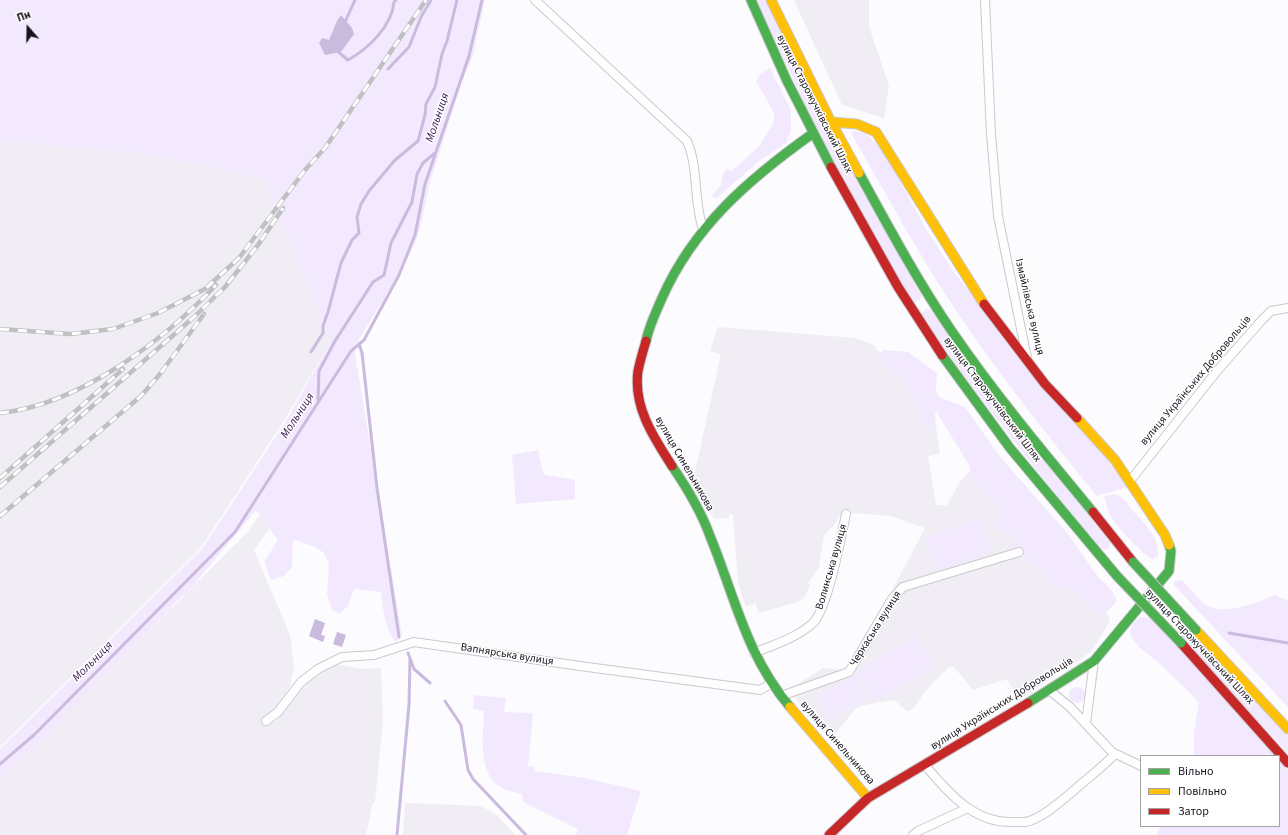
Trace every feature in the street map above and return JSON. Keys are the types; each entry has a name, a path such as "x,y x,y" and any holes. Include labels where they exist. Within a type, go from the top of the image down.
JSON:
{"main road":[{"name":"вулиця Старожучківський Шлях","path":"751,0 764,32 812,134 922,305 951,330 1027,432 1114,556 1118,576 1181,643 1288,763"},
{"name":"вулиця Старожучківський Шлях","path":"771,0 922,305 967,389 1058,506 1114,556 1133,562 1288,729"},
{"path":"831,122 857,124 876,132 975,292 1027,360"},
{"name":"вулиця Синельникова","path":"812,134 781,156 740,190 703,229 671,278 649,327 638,372 644,418 658,444 688,490 710,534 732,597 754,653 781,696 868,798"},
{"name":"Ізмайлівська вулиця","path":"1027,360 1044,384 1115,460 1130,481 1165,535 1171,551 1169,571"},
{"name":"вулиця Українських Добровольців","path":"829,835 868,798 926,765 1094,661 1169,571"}],"street":[{"path":"535,0 687,141 693,154 696,205 703,229"},
{"name":"Ізмайлівська вулиця","path":"985,0 991,134 998,216 1027,360"},
{"name":"вулиця Українських Добровольців","path":"1130,481 1217,371 1261,321 1271,311 1288,308"},
{"name":"Волинська вулиця","path":"754,653 788,638 814,622 821,610 835,563 846,514"},
{"name":"Черкаська вулиця","path":"781,696 849,672 892,599 903,587 1020,552"},
{"name":"Вапнярська вулиця","path":"266,721 278,712 301,682 318,669 342,657 379,654 414,642 760,690 772,683"},
{"path":"1086,723 1094,661"},
{"path":"1049,690 1070,707 1115,754 1140,766"},
{"path":"926,765 943,787 968,808 994,821 1002,823 1032,820 1052,808 1115,754"},
{"path":"913,835 918,830 968,808"}],"shaded area":[{"path":"0,0 485,0 473,55 461,85 430,182 419,233 406,262 354,348 402,635 395,642 385,618 381,592 354,589 348,606 339,614 332,610 327,594 329,564 324,553 315,547 293,539 292,567 284,576 271,580 264,562 278,540 256,510 191,588 44,738 0,780 0,749 202,549 288,418 331,341 264,179 141,153 0,141"},
{"path":"756,0 768,0 884,227 922,296 919,300 914,302 911,300 818,132"},
{"path":"794,0 869,0 869,27 889,86 884,118 842,105"},
{"path":"341,15 352,28 354,34 341,52 325,55 319,43 322,38 329,40"},
{"path":"770,68 791,110 791,130 786,143 758,162 717,198 711,197 721,185 723,174 726,169 732,171 760,145 774,122 774,113 756,81 760,74"},
{"path":"856,131 866,134 881,147 929,234 954,272 1043,387 1103,453 1127,487 1097,496 1026,407 975,338 931,271 851,133"},
{"path":"0,141 141,153 264,179 331,341 284,421 200,549 0,747"},
{"path":"926,309 930,309 981,380 1110,543 1110,547 1106,550 1101,549 1008,433 920,314"},
{"path":"718,327 856,338 876,346 875,348 887,361 933,403 940,454 928,456 936,505 947,506 959,483 971,470 1034,556 1108,614 1110,621 1091,652 1019,700 1007,679 973,690 954,667 949,667 927,689 912,710 907,711 894,700 865,705 855,709 832,738 806,711 789,690 823,668 847,670 867,638 925,528 891,516 842,512 835,524 824,535 819,567 808,583 810,585 804,598 798,602 758,613 756,603 746,607 738,583 733,514 729,515 729,518 714,519 703,501 694,476 721,354 710,351"},
{"path":"884,350 908,352 937,373 936,391 939,397 965,407 1001,458 1069,535 1097,576 1111,589 1117,601 1109,610 1098,615 1068,588 1060,590 1050,584 1045,573 1027,559 1018,545 997,527 995,519 999,513 997,506 973,480 969,465 936,411 931,429 923,427 909,390 898,376 876,356"},
{"path":"538,450 543,473 546,475 575,480 575,499 516,504 512,455"},
{"path":"1115,494 1126,501 1151,532 1157,544 1158,557 1152,559 1148,556 1129,539 1112,519 1108,512 1104,496"},
{"path":"259,515 270,528 254,550 290,635 294,667 290,686 277,708 272,714 261,720 264,726 276,721 309,681 335,664 363,669 381,668 383,720 375,802 373,802 366,835 0,835 0,778 247,533"},
{"path":"980,518 992,552 937,571 925,537"},
{"path":"1181,580 1205,604 1215,608 1233,609 1275,595 1288,601 1288,707 1174,585 1175,581"},
{"path":"1139,617 1150,618 1168,634 1274,755 1194,755 1194,732 1199,702 1158,662 1139,647 1130,635 1131,627"},
{"path":"315,619 325,623 321,635 325,636 323,642 309,636"},
{"path":"1189,630 1288,737 1288,753 1181,638 1182,634"},
{"path":"337,632 346,635 342,647 333,644"},
{"path":"916,635 934,666 874,702 856,671"},
{"path":"854,675 867,698 829,718 817,695"},
{"path":"1077,687 1083,689 1085,695 1083,701 1077,703 1071,701 1069,695 1071,689"},
{"path":"474,695 506,698 504,712 533,713 528,766 535,767 534,771 585,778 641,791 627,835 576,835 578,829 523,802 522,794 506,790 495,783 489,776 484,755 484,711 473,709"},
{"path":"1280,761 1288,771 1288,835 1156,835 1160,827 1280,827"},
{"path":"405,803 481,806 497,815 515,835 403,835"}],"waterway":[{"path":"345,22 355,0"},
{"path":"337,51 348,60 363,50 384,28 389,20 394,2 396,0"},
{"path":"388,69 409,47 421,17 431,0"},
{"path":"311,352 323,333 323,326 341,263 352,240 359,233 357,217 361,204 369,191 395,160 418,141 425,115 426,104 435,87 442,54 447,41 457,0"},
{"name":"Мольниця","path":"0,764 34,735 235,532 351,351 364,340 399,275 415,235 425,184 469,56 482,0"},
{"path":"318,400 319,371 335,341 373,282 384,275 391,243 412,202 417,174 423,163 435,153"},
{"path":"359,344 362,353 377,488 399,637"},
{"path":"1229,633 1288,643"},
{"path":"408,653 414,669 430,683"},
{"path":"397,835 409,705 410,658"},
{"path":"445,701 461,725 468,770 473,779 526,835"}],"railway":[{"path":"0,329 70,334 113,329 158,313 205,289 239,258 305,170 325,148 426,0"},
{"path":"0,487 194,317 225,287 258,245 283,208"},
{"path":"0,413 30,408 60,398 89,384 118,367 171,328 216,285"},
{"path":"0,516 141,396 160,374 204,314"},
{"path":"0,478 123,369"}],"traffic: fast":[{"path":"751,0 787,81 831,167"},
{"path":"646,341 655,314 675,272 690,248 707,226 725,206 766,168 812,134"},
{"path":"859,173 892,233 938,311 951,330 1002,400 1093,512"},
{"path":"942,355 1010,448 1117,576"},
{"path":"672,466 698,509 719,559 743,625 762,667 790,707"},
{"path":"1028,703 1094,661 1169,571 1171,551 1169,545"},
{"path":"1133,562 1196,630"},
{"path":"1117,576 1181,643"}],"traffic: slow":[{"path":"771,0 831,122 859,173"},
{"path":"831,122 857,124 876,132 984,304"},
{"path":"1077,418 1115,460 1165,535 1169,545"},
{"path":"1196,630 1288,729"},
{"path":"790,707 868,798"}],"traffic: jam":[{"path":"831,167 898,287 942,355"},
{"path":"984,304 1045,384 1077,418"},
{"path":"646,341 638,371 637,384 639,397 646,422 672,466"},
{"path":"1093,512 1133,562"},
{"path":"1181,643 1288,763"},
{"path":"829,835 868,798 1028,703"}]}
